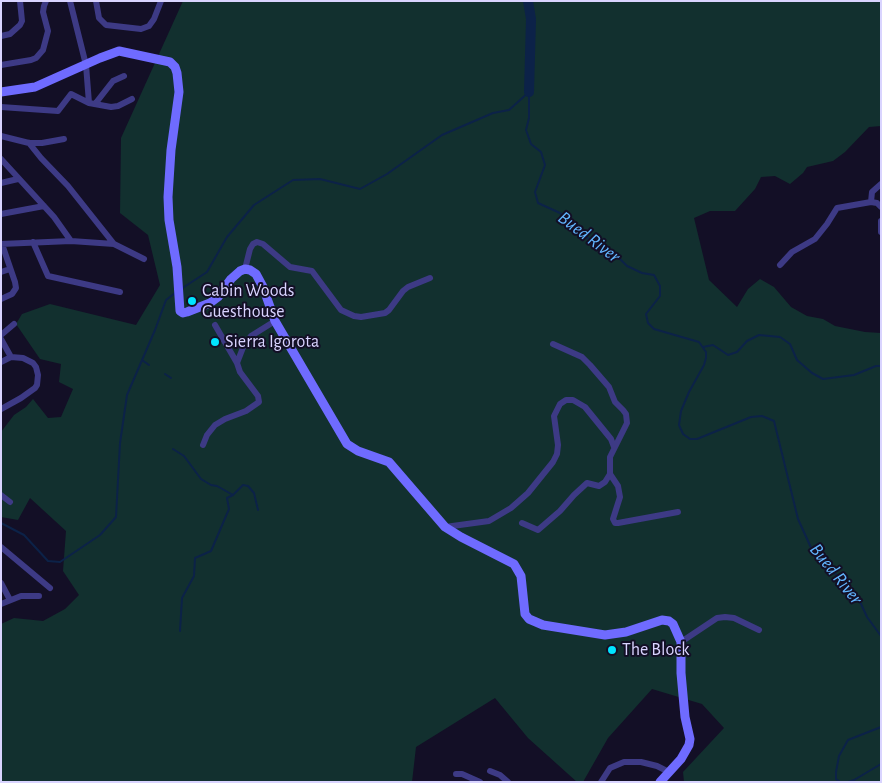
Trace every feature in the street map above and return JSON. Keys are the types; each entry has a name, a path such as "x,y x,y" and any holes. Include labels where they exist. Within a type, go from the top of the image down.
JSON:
{"main road":[{"path":"1,92 35,87 120,51 170,62 175,67 179,92 171,150 168,197 169,220 177,267 179,309 181,312 196,310 218,297 230,280 245,269 256,274 263,287 275,321 347,444 358,451 389,462 445,527 514,564 521,576 524,614 529,619 543,625 605,635 626,632 662,620 670,620 677,629 680,642 685,717 690,739 689,745 680,759 660,782"}],"street":[{"path":"1,36 10,34 20,25 22,15 20,1"},
{"path":"1,65 31,60 44,50 48,31 43,12 46,1"},
{"path":"70,1 86,64 92,104"},
{"path":"96,1 99,18 106,25 141,29 149,26 154,19 160,2"},
{"path":"92,104 113,81 124,76"},
{"path":"1,107 58,111 71,94 92,104 111,107 118,106 132,99"},
{"path":"1,136 29,143 64,139"},
{"path":"29,143 68,186 114,244"},
{"path":"1,159 44,206 70,241"},
{"path":"1,183 18,179"},
{"path":"871,202 872,192 881,184"},
{"path":"780,265 792,252 815,239 828,224 837,208 871,202 877,203 881,208"},
{"path":"1,214 44,206"},
{"path":"881,221 881,232"},
{"path":"1,299 12,294 16,288 1,244 70,241 114,244 144,259"},
{"path":"33,242 45,273 48,276 120,292"},
{"path":"245,269 253,244 257,242 263,244 290,267 312,271 341,310 361,317 385,313 408,287 430,278"},
{"path":"1,272 10,269"},
{"path":"238,364 244,345 251,336 275,321"},
{"path":"11,357 1,337 14,324"},
{"path":"203,445 207,435 215,425 246,411 259,402 258,396 240,372 238,364 215,324"},
{"path":"553,344 582,357 590,364 605,382 615,402 626,414 626,427 614,447 609,461 610,474 618,486 620,497 613,519 615,523 678,512"},
{"path":"1,362 11,357 18,357 33,362 38,375 38,385 31,392 1,409"},
{"path":"445,527 489,521 511,508 528,493 553,462 557,454 558,445 554,416 560,404 566,400 579,402 585,407 611,439 614,447"},
{"path":"522,523 538,530 560,511 587,483 599,486 605,482 610,474"},
{"path":"1,495 10,502"},
{"path":"1,547 50,588"},
{"path":"1,583 10,600"},
{"path":"1,604 21,596 38,596"},
{"path":"680,642 712,620 725,616 744,622 759,630"},
{"path":"602,782 610,768 624,762 641,762 657,766 669,772"},
{"path":"490,771 500,775 508,782"},
{"path":"456,774 462,774 480,782"}],"green space":[{"path":"183,1 881,1 881,126 869,127 845,152 833,161 807,167 790,184 775,176 761,177 755,189 735,211 710,211 694,218 709,280 737,307 748,289 760,279 774,287 791,307 807,316 823,319 835,326 881,333 881,782 684,782 683,772 724,728 702,704 652,689 608,738 583,782 577,782 528,738 495,698 416,747 412,782 1,782 1,624 14,618 43,621 65,609 79,595 63,571 66,531 30,498 18,520 1,517 1,432 14,415 26,407 33,399 48,418 61,417 73,389 59,382 61,364 40,359 16,324 22,314 50,304 136,325 160,285 148,235 120,213 121,138"}],"waterway":[{"name":"Bued River","path":"528,1 531,19 529,92"},
{"name":"Bued River","path":"529,92 529,118 526,130 531,144 541,152 545,165 535,192 538,203 560,213 568,219 580,234 613,252 627,266 642,273 654,275 660,286 660,296 646,314 648,323 654,329 699,342 706,352 704,365 681,411 679,425 683,434 690,439 697,439 751,417 762,416 774,421 798,519 813,552 857,595 867,617 881,636"},
{"path":"181,289 207,272 227,237 254,205 293,180 320,179 360,189 387,174 442,135 493,113 509,110 529,92"},
{"path":"1,523 24,535 48,561 60,562 100,535 116,517 120,443 127,395 166,300 175,293"},
{"path":"703,347 713,345 728,355 737,352 747,341 759,335 780,337 790,344 797,360 812,373 823,379 854,375 876,366 881,366"},
{"path":"142,360 149,365"},
{"path":"165,374 171,378"},
{"path":"173,449 184,456 201,479 211,485 217,486 233,495 243,485 248,486 254,493 258,510"},
{"path":"180,631 182,598 194,576 195,558 211,551 229,509 227,498 233,495"},
{"name":"Bued River","path":"840,782 836,779 839,756 848,740 881,727"},
{"name":"Bued River","path":"848,782 881,764"}],"place":[{"name":"Cabin Woods Guesthouse","path":"192,301"},
{"name":"Sierra Igorota","path":"215,342"},
{"name":"The Block","path":"612,650"}]}
